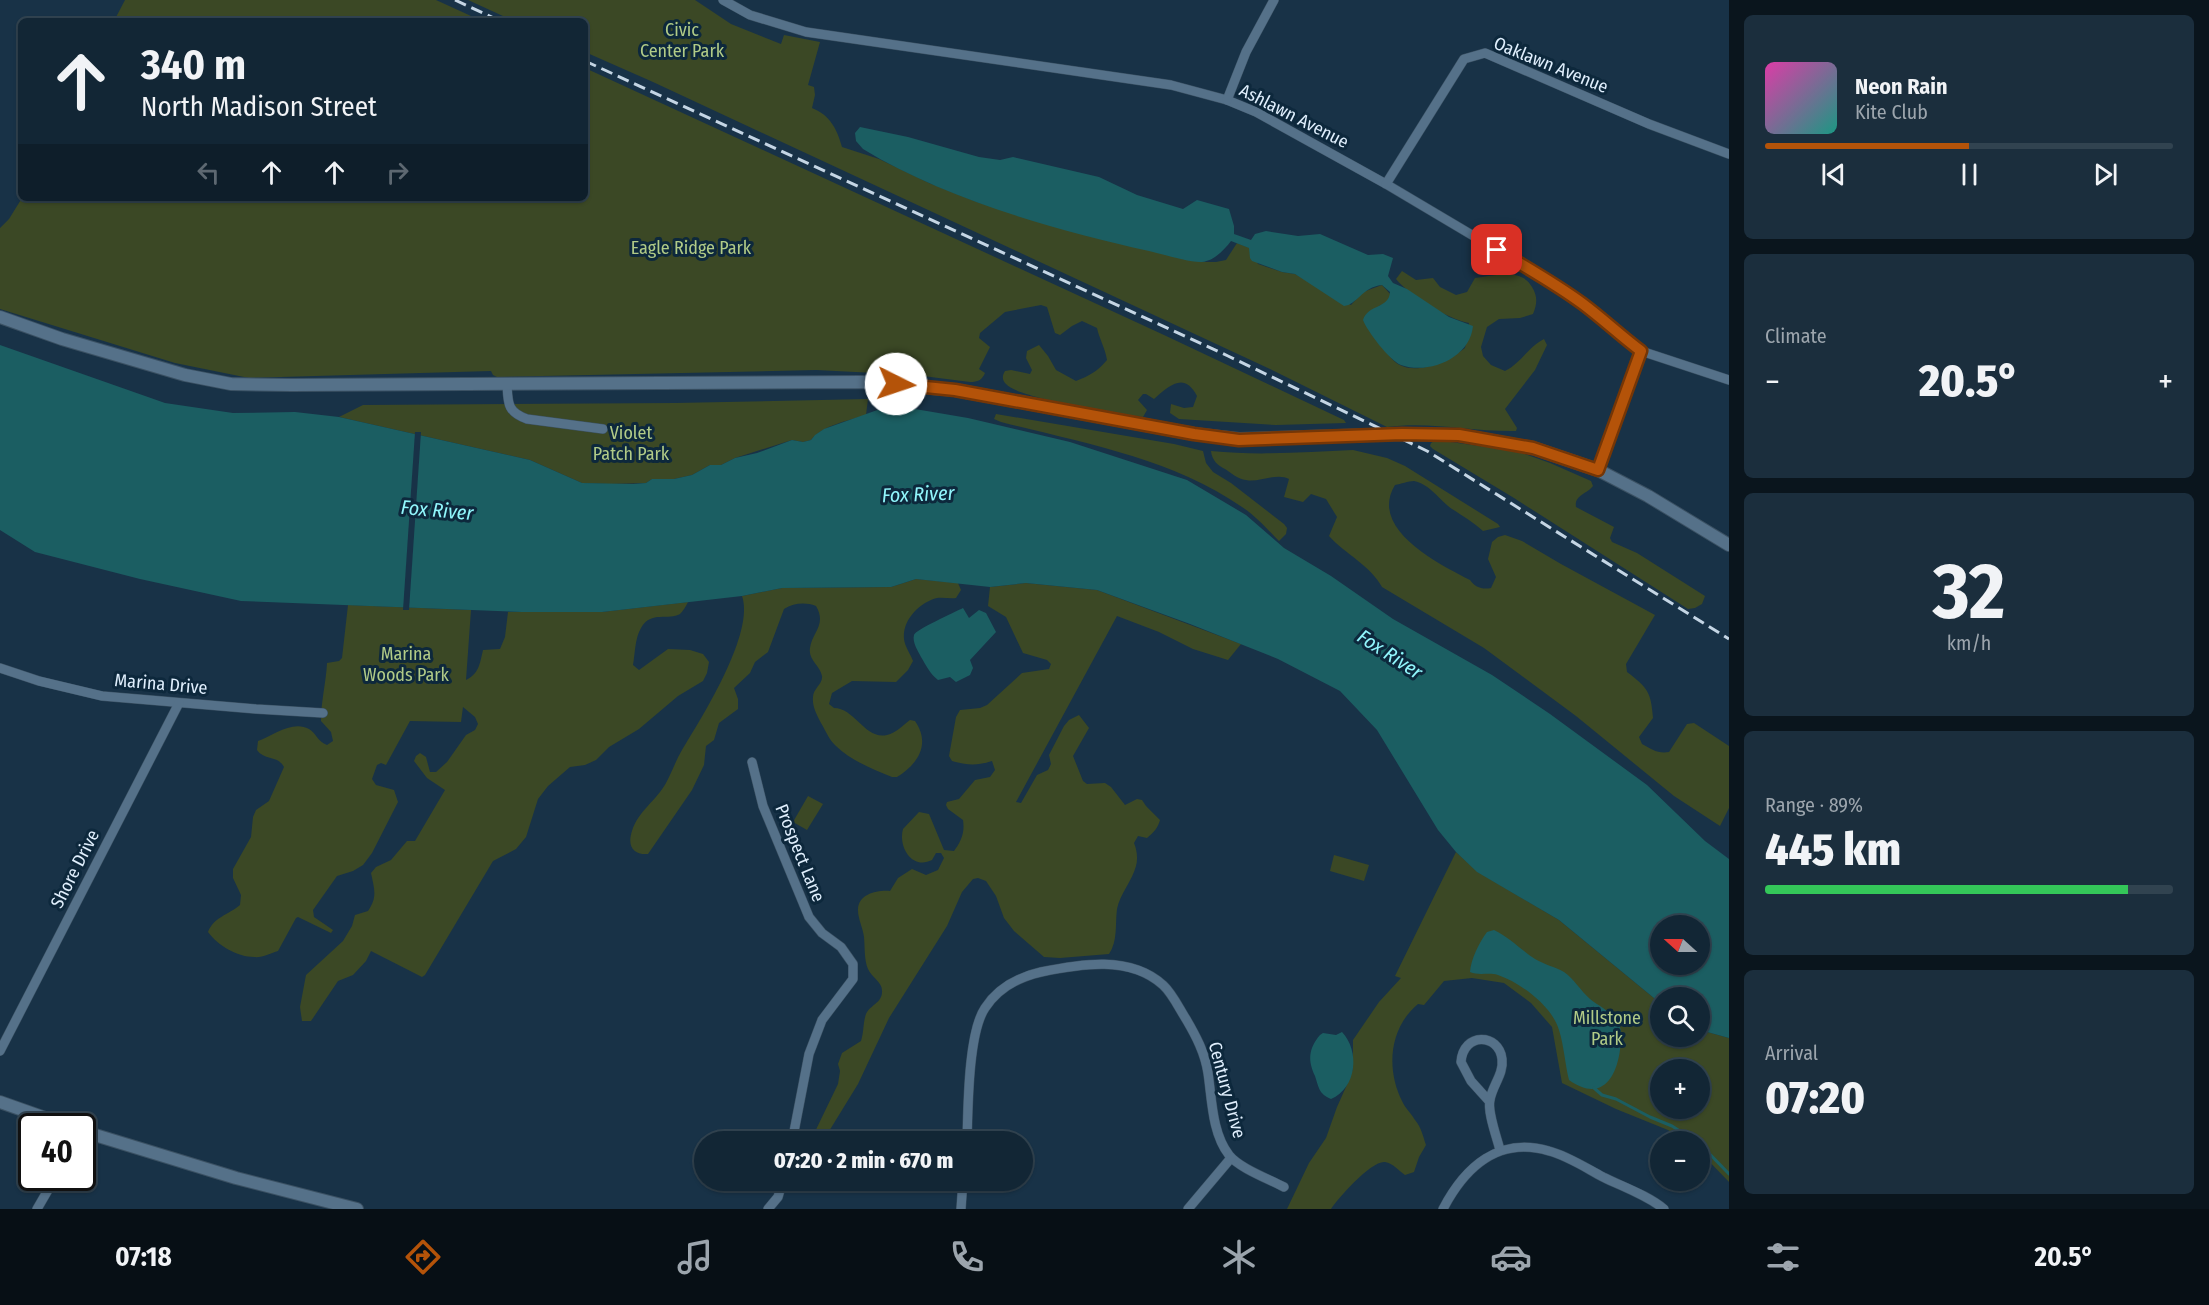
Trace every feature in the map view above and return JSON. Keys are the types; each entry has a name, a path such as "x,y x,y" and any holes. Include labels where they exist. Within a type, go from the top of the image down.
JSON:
{"street":[{"name":"Ashlawn Avenue","path":"723,0 750,15 806,32 1171,85 1227,100 1256,112 1386,184 1551,282 1585,305 1641,351 1729,380"},
{"path":"1227,100 1246,52 1274,0"},
{"name":"Oaklawn Avenue","path":"1386,184 1464,59 1485,53 1649,124 1729,154"},
{"path":"0,317 145,364 231,384 292,386 862,382 955,390 1194,434 1239,440 1402,434 1459,435 1533,448 1598,470 1648,496 1729,545"},
{"path":"1598,470 1641,351"},
{"path":"507,384 511,410 517,416 603,429"},
{"name":"Marina Drive","path":"0,668 39,681 102,696 323,712"},
{"name":"Shore Drive","path":"0,1051 179,703"},
{"name":"Prospect Lane","path":"752,762 763,806 809,917 822,933 841,947 853,964 853,979 822,1020 809,1054 794,1131"},
{"name":"Century Drive","path":"968,1131 974,1036 985,1008 1008,984 1035,973 1064,967 1120,965 1144,973 1163,985 1201,1045 1208,1070 1218,1130 1223,1146 1231,1158 1284,1187"},
{"path":"1489,1101 1503,1060 1494,1044 1484,1040 1473,1040 1465,1046 1461,1062 1471,1081 1489,1101 1500,1150"},
{"path":"0,1102 31,1113"},
{"path":"96,1135 236,1178 357,1209"},
{"path":"1443,1209 1451,1194 1467,1174 1483,1160 1500,1150 1513,1147 1550,1151 1664,1209"},
{"path":"1188,1209 1231,1158"},
{"path":"37,1209 47,1191"},
{"path":"768,1209 778,1197 780,1191"},
{"path":"961,1209 962,1191"}],"green space":[{"path":"125,0 436,0 475,18 116,18"},
{"name":"Civic Center Park","path":"468,0 695,0 731,24 781,44 784,35 820,42 808,85 814,87 812,108 832,123 842,147 879,159 929,183 977,202 1051,225 1170,255 1203,262 1216,262 1226,260 1237,243 1250,248 1258,264 1295,274 1351,305 1363,292 1382,285 1391,295 1386,303 1379,306 1384,342 1387,352 1394,361 1404,367 1425,367 1457,354 1465,348 1469,323 1440,312 1410,293 1396,279 1402,271 1416,280 1433,278 1440,287 1456,295 1467,292 1475,278 1506,274 1521,277 1532,287 1536,297 1533,314 1520,318 1499,319 1487,327 1481,347 1483,356 1491,365 1505,371 1516,364 1538,342 1544,339 1547,345 1535,370 1505,409 1517,428 1516,431 1419,425 1387,427 1270,369 588,53 588,18 507,18"},
{"name":"Eagle Ridge Park","path":"588,69 1164,335 1344,420 1346,423 1276,425 1179,419 1170,413 1171,404 1184,408 1193,407 1197,396 1192,388 1182,383 1176,383 1154,399 1143,394 1138,400 1147,410 1143,417 1070,405 1015,390 1004,381 1005,371 1030,374 1032,370 1026,358 1027,351 1039,345 1056,370 1076,381 1093,373 1107,360 1097,328 1082,321 1060,335 1055,333 1047,307 1041,305 1005,312 980,333 979,338 990,347 979,369 985,373 975,382 915,375 816,370 497,377 491,371 249,378 175,363 0,309 0,228 9,219 20,201 588,201"},
{"name":"Violet Patch Park","path":"868,399 866,415 829,427 811,440 803,442 792,440 735,458 721,465 710,465 692,475 674,479 652,479 646,483 582,483 530,460 339,417 363,405"},
{"path":"996,414 1203,451 1206,463 1213,472 1284,524 1287,528 1286,534 1279,541 1247,511 1215,490 1186,476 1126,454 1001,422 994,419"},
{"path":"1436,440 1516,451 1591,481 1593,486 1579,497 1576,507 1614,527 1610,538 1612,542 1637,553 1705,596 1702,604 1688,609 1433,449 1430,446 1431,443"},
{"path":"1353,450 1387,458 1405,466 1498,524 1500,527 1483,531 1447,505 1430,489 1414,481 1395,485 1389,501 1391,516 1399,530 1411,543 1476,586 1491,588 1496,577 1488,559 1492,542 1505,535 1522,541 1655,615 1626,664 1627,672 1644,687 1651,702 1653,718 1639,737 1642,744 1652,749 1669,752 1687,724 1694,723 1729,746 1729,808 1720,826 1674,796 1576,716 1484,648 1382,587 1371,572 1329,536 1337,517 1326,499 1311,494 1303,502 1284,497 1289,479 1279,477 1251,481 1240,478 1217,464 1211,451 1300,453"},
{"path":"916,579 958,583 961,590 956,598 931,600 913,613 906,625 904,639 913,661 896,682 852,681 832,693 829,704 848,713 866,729 879,735 890,734 910,720 915,721 920,729 922,745 920,753 911,766 897,777 892,777 855,760 831,741 816,714 813,701 813,694 822,679 821,672 810,652 811,642 819,623 819,613 816,606 792,605 784,609 768,652 755,662 750,673 734,688 738,699 738,709 719,723 714,740 706,746 704,765 692,790 648,854 638,853 632,849 630,841 635,824 666,783 713,697 734,652 744,612 742,596 782,588 891,587"},
{"path":"1026,583 1097,590 1241,644 1228,660 1193,649 1159,632 1117,616 1016,802 1021,803 1037,775 1048,770 1051,764 1049,755 1064,726 1069,720 1079,715 1089,728 1073,756 1083,781 1087,784 1105,783 1125,805 1137,799 1142,800 1160,820 1157,828 1147,838 1138,836 1134,843 1137,863 1117,909 1112,949 1109,954 1044,957 1014,931 1004,918 996,896 986,881 973,879 962,892 947,926 889,1018 858,1084 829,1131 815,1131 838,1084 840,1071 838,1064 842,1053 861,1041 866,1014 881,996 881,985 870,972 865,958 858,913 861,900 869,894 890,891 898,878 912,869 926,875 938,870 944,858 941,853 936,853 932,860 918,862 908,855 903,843 903,829 919,812 929,814 944,850 954,851 959,844 963,833 963,820 948,809 947,802 959,799 975,780 990,777 995,770 992,761 967,764 952,761 949,756 956,717 960,710 987,705 1022,673 1049,669 1051,664 1047,660 1023,653 1006,617 988,606 990,587"},
{"name":"Marina Woods Park","path":"688,602 676,616 650,619 645,623 638,636 633,665 639,670 668,649 690,650 703,654 709,662 703,681 678,696 639,729 609,747 596,760 585,765 570,767 548,786 538,799 526,837 516,849 493,861 425,975 422,977 371,951 366,961 353,975 338,981 311,1021 302,1021 300,1007 306,975 343,941 352,926 355,915 368,911 374,897 371,873 376,867 391,860 407,841 415,841 445,790 427,778 414,761 420,753 426,757 430,772 436,772 447,762 466,735 475,730 478,724 475,717 463,707 461,722 410,721 386,765 381,763 377,765 372,779 376,785 394,790 398,802 372,853 363,865 337,876 313,910 314,917 333,930 331,933 298,917 278,951 257,957 241,955 229,950 208,932 218,920 240,905 241,895 233,878 233,869 251,837 256,810 269,801 284,767 278,761 264,756 257,750 258,741 296,726 309,729 327,745 333,741 331,732 321,721 322,706 327,663 339,661 342,658 348,605 471,610 466,680 480,664 483,650 500,649 505,637 508,612 602,612"},
{"path":"808,796 823,804 807,830 793,822"},
{"name":"Millstone Park","path":"1456,852 1478,872 1559,920 1650,995 1650,1047 1710,1047 1710,1033 1729,1038 1729,1182 1710,1162 1710,1131 1669,1131 1562,1083 1552,1027 1531,1003 1504,983 1472,978 1444,981 1424,1005 1418,1004 1408,1014 1396,1037 1392,1063 1397,1089 1403,1104 1419,1126 1426,1145 1414,1172 1405,1175 1391,1164 1379,1163 1356,1181 1331,1209 1287,1209 1309,1163 1326,1138 1350,1078 1353,1068 1353,1040 1379,1002 1401,978 1395,976"},
{"path":"1334,855 1369,865 1364,881 1330,871"}],"water":[{"path":"860,127 908,137 979,157 1000,160 1013,157 1099,177 1137,195 1183,209 1197,200 1229,209 1234,234 1251,240 1255,234 1266,231 1298,236 1320,234 1368,255 1383,254 1393,258 1388,276 1393,283 1407,289 1449,317 1473,326 1470,337 1456,355 1446,361 1424,368 1401,365 1379,345 1363,320 1369,311 1389,297 1390,292 1382,285 1369,289 1353,303 1344,306 1295,274 1282,272 1252,261 1249,248 1231,241 1215,257 1197,262 1039,223 965,198 895,167 863,149 856,141 855,133"},
{"name":"Fox River","path":"0,345 165,403 233,413 295,412 339,417 530,460 582,483 633,484 646,483 652,479 674,479 692,475 710,465 721,465 735,458 757,453 792,440 803,442 811,440 824,429 883,408 915,409 968,418 1070,442 1187,480 1246,515 1284,548 1331,576 1393,619 1492,675 1550,714 1647,785 1705,841 1729,859 1729,1038 1710,1033 1710,987 1650,987 1650,995 1559,920 1477,872 1438,830 1377,730 1340,691 1278,659 1097,590 1026,583 990,587 916,579 891,587 782,588 742,596 602,612 522,612 241,601 140,579 35,552 0,530"},
{"path":"963,608 969,618 979,610 986,613 996,632 970,660 973,668 970,675 956,682 950,677 938,680 921,657 914,635 928,625"},
{"path":"1494,930 1535,959 1564,972 1590,999 1618,1022 1621,1038 1618,1061 1615,1070 1605,1084 1589,1089 1569,1080 1559,1030 1550,1012 1534,996 1498,975 1470,972 1481,941 1487,932"},
{"path":"1342,1032 1352,1049 1353,1068 1346,1087 1331,1099 1320,1090 1310,1055 1320,1035 1323,1033 1336,1035"}],"pier":[{"path":"415,432 421,432 409,610 403,610"}],"waterway":[{"path":"1594,1088 1602,1095 1616,1099 1680,1131"},
{"path":"1710,1154 1729,1174"}],"railway":[{"path":"455,0 494,18"},
{"path":"588,62 1228,356 1427,451 1729,639"}],"route":[{"path":"896,384 955,390 1194,434 1239,440 1402,434 1459,435 1533,448 1598,470 1641,351 1585,305 1497,250"}]}
